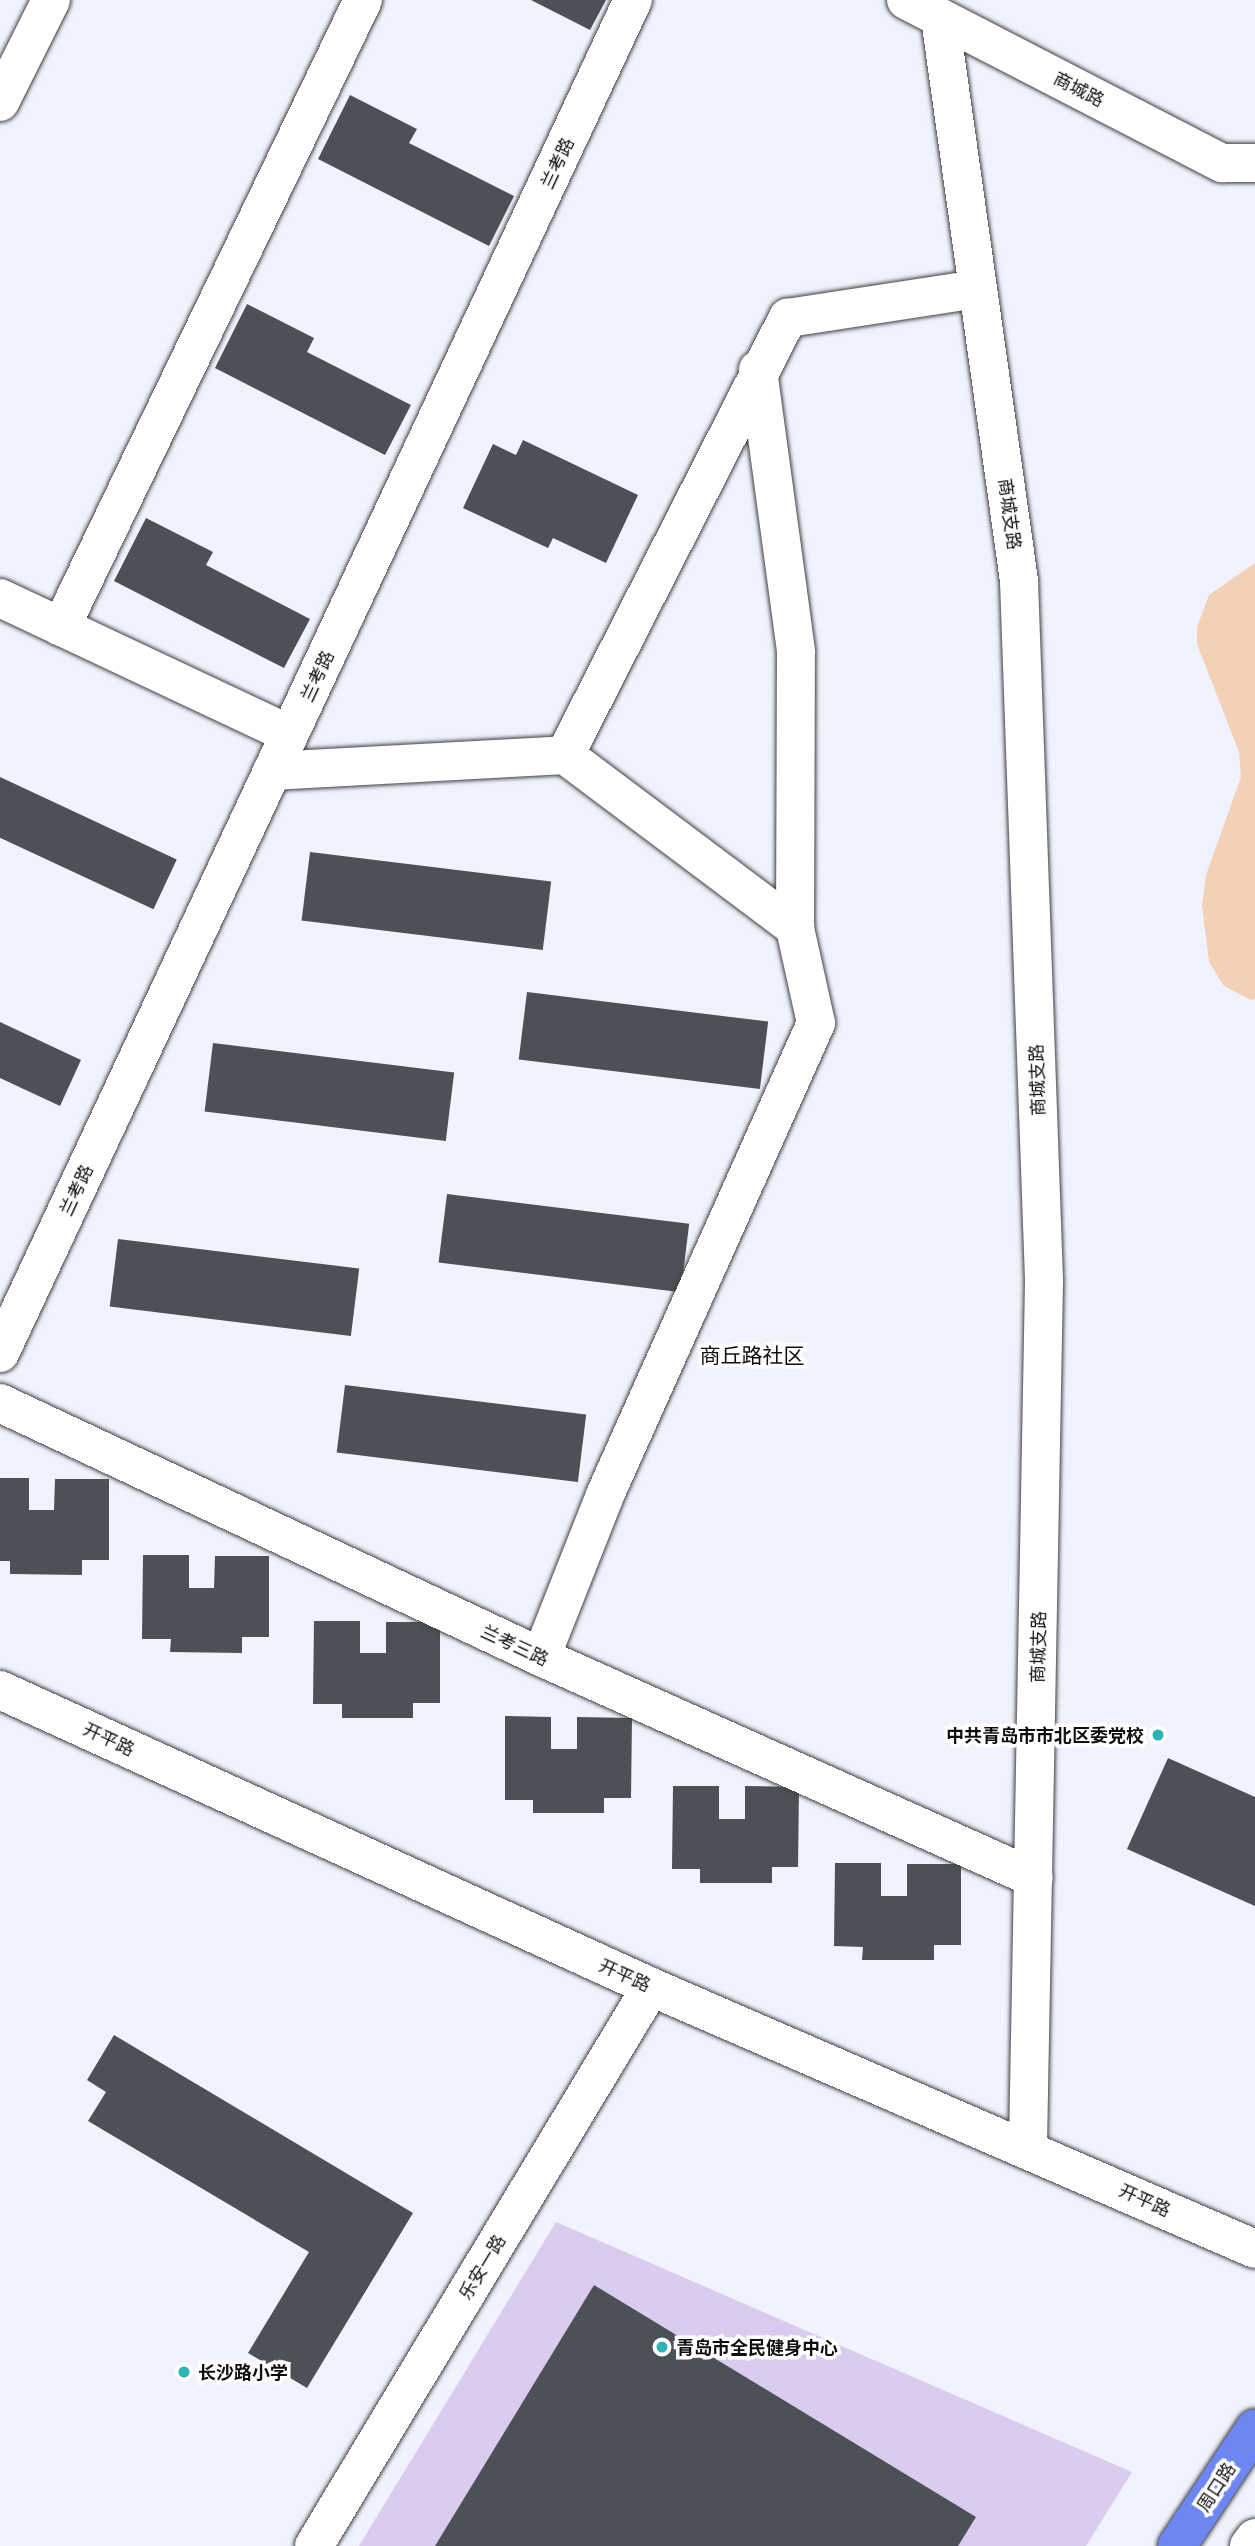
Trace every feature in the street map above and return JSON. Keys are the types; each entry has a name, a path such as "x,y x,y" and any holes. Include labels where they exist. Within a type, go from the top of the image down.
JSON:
{"main road":[{"name":"周口路","path":"1178,2546 1255,2428"}],"street":[{"path":"0,102 51,0"},
{"path":"61,627 363,0"},
{"name":"兰考路","path":"0,1353 633,0"},
{"name":"商城路","path":"906,0 1222,163 1255,163"},
{"name":"商城支路","path":"940,18 1019,581 1044,1267 1028,2149"},
{"path":"565,755 758,370 788,318 978,289"},
{"path":"541,1657 605,1495 816,1023 795,928 796,651 758,370"},
{"path":"0,598 289,734"},
{"path":"272,772 565,755 795,928"},
{"name":"兰考三路","path":"0,1403 541,1657 1034,1878"},
{"name":"开平路","path":"0,1690 651,1987 1255,2249"},
{"name":"乐安一路","path":"314,2546 651,1987"},
{"path":"1249,2546 1255,2538"}],"shaded area":[{"path":"1255,563 1255,999 1251,1000 1224,986 1209,962 1202,905 1206,875 1241,777 1239,752 1197,644 1197,627 1209,595"},
{"name":"青岛市全民健身中心","path":"556,2222 1132,2472 1086,2546 359,2546"}],"building":[{"path":"531,0 606,0 590,30"},
{"path":"350,95 417,129 409,143 514,196 489,246 318,159"},
{"path":"247,304 314,338 307,352 411,405 385,455 215,368"},
{"path":"523,440 638,495 606,563 553,538 548,548 463,508 493,444 516,455"},
{"path":"146,518 213,552 206,565 310,619 284,668 114,581"},
{"path":"0,777 177,859 153,909 0,838"},
{"path":"310,852 551,882 543,950 302,920"},
{"path":"527,992 768,1022 760,1089 519,1059"},
{"path":"0,1022 81,1060 60,1106 0,1078"},
{"path":"213,1043 454,1073 446,1141 205,1111"},
{"path":"447,1194 689,1224 681,1292 439,1262"},
{"path":"118,1239 359,1269 351,1336 110,1306"},
{"path":"345,1385 586,1415 578,1482 337,1452"},
{"path":"0,1478 29,1478 29,1510 54,1510 55,1479 109,1479 109,1560 82,1560 82,1575 10,1574 10,1561 0,1561"},
{"path":"143,1555 189,1555 189,1588 214,1588 215,1556 269,1556 269,1637 242,1637 242,1653 170,1652 171,1639 142,1639"},
{"path":"314,1621 360,1621 360,1653 386,1653 386,1622 440,1622 440,1703 413,1703 413,1718 342,1718 342,1704 313,1704"},
{"path":"505,1716 551,1717 551,1749 577,1749 577,1717 632,1718 631,1798 604,1798 604,1813 533,1813 533,1800 505,1800"},
{"path":"1168,1758 1255,1797 1255,1906 1127,1849"},
{"path":"673,1786 719,1786 719,1819 745,1819 745,1786 799,1787 798,1867 772,1867 772,1883 700,1883 700,1869 672,1869"},
{"path":"835,1863 881,1863 881,1896 907,1896 907,1864 961,1864 961,1945 934,1945 934,1960 862,1960 863,1947 834,1946"},
{"path":"114,2035 413,2213 307,2388 248,2353 309,2252 88,2121 106,2092 87,2080"},
{"path":"594,2285 976,2517 958,2546 435,2546"}],"place":[{"name":"中共青岛市市北区委党校","path":"1158,1735"},
{"name":"青岛市全民健身中心","path":"662,2347"},
{"name":"长沙路小学","path":"184,2372"}],"district":[{"name":"商丘路社区","path":"752,1355"}]}
